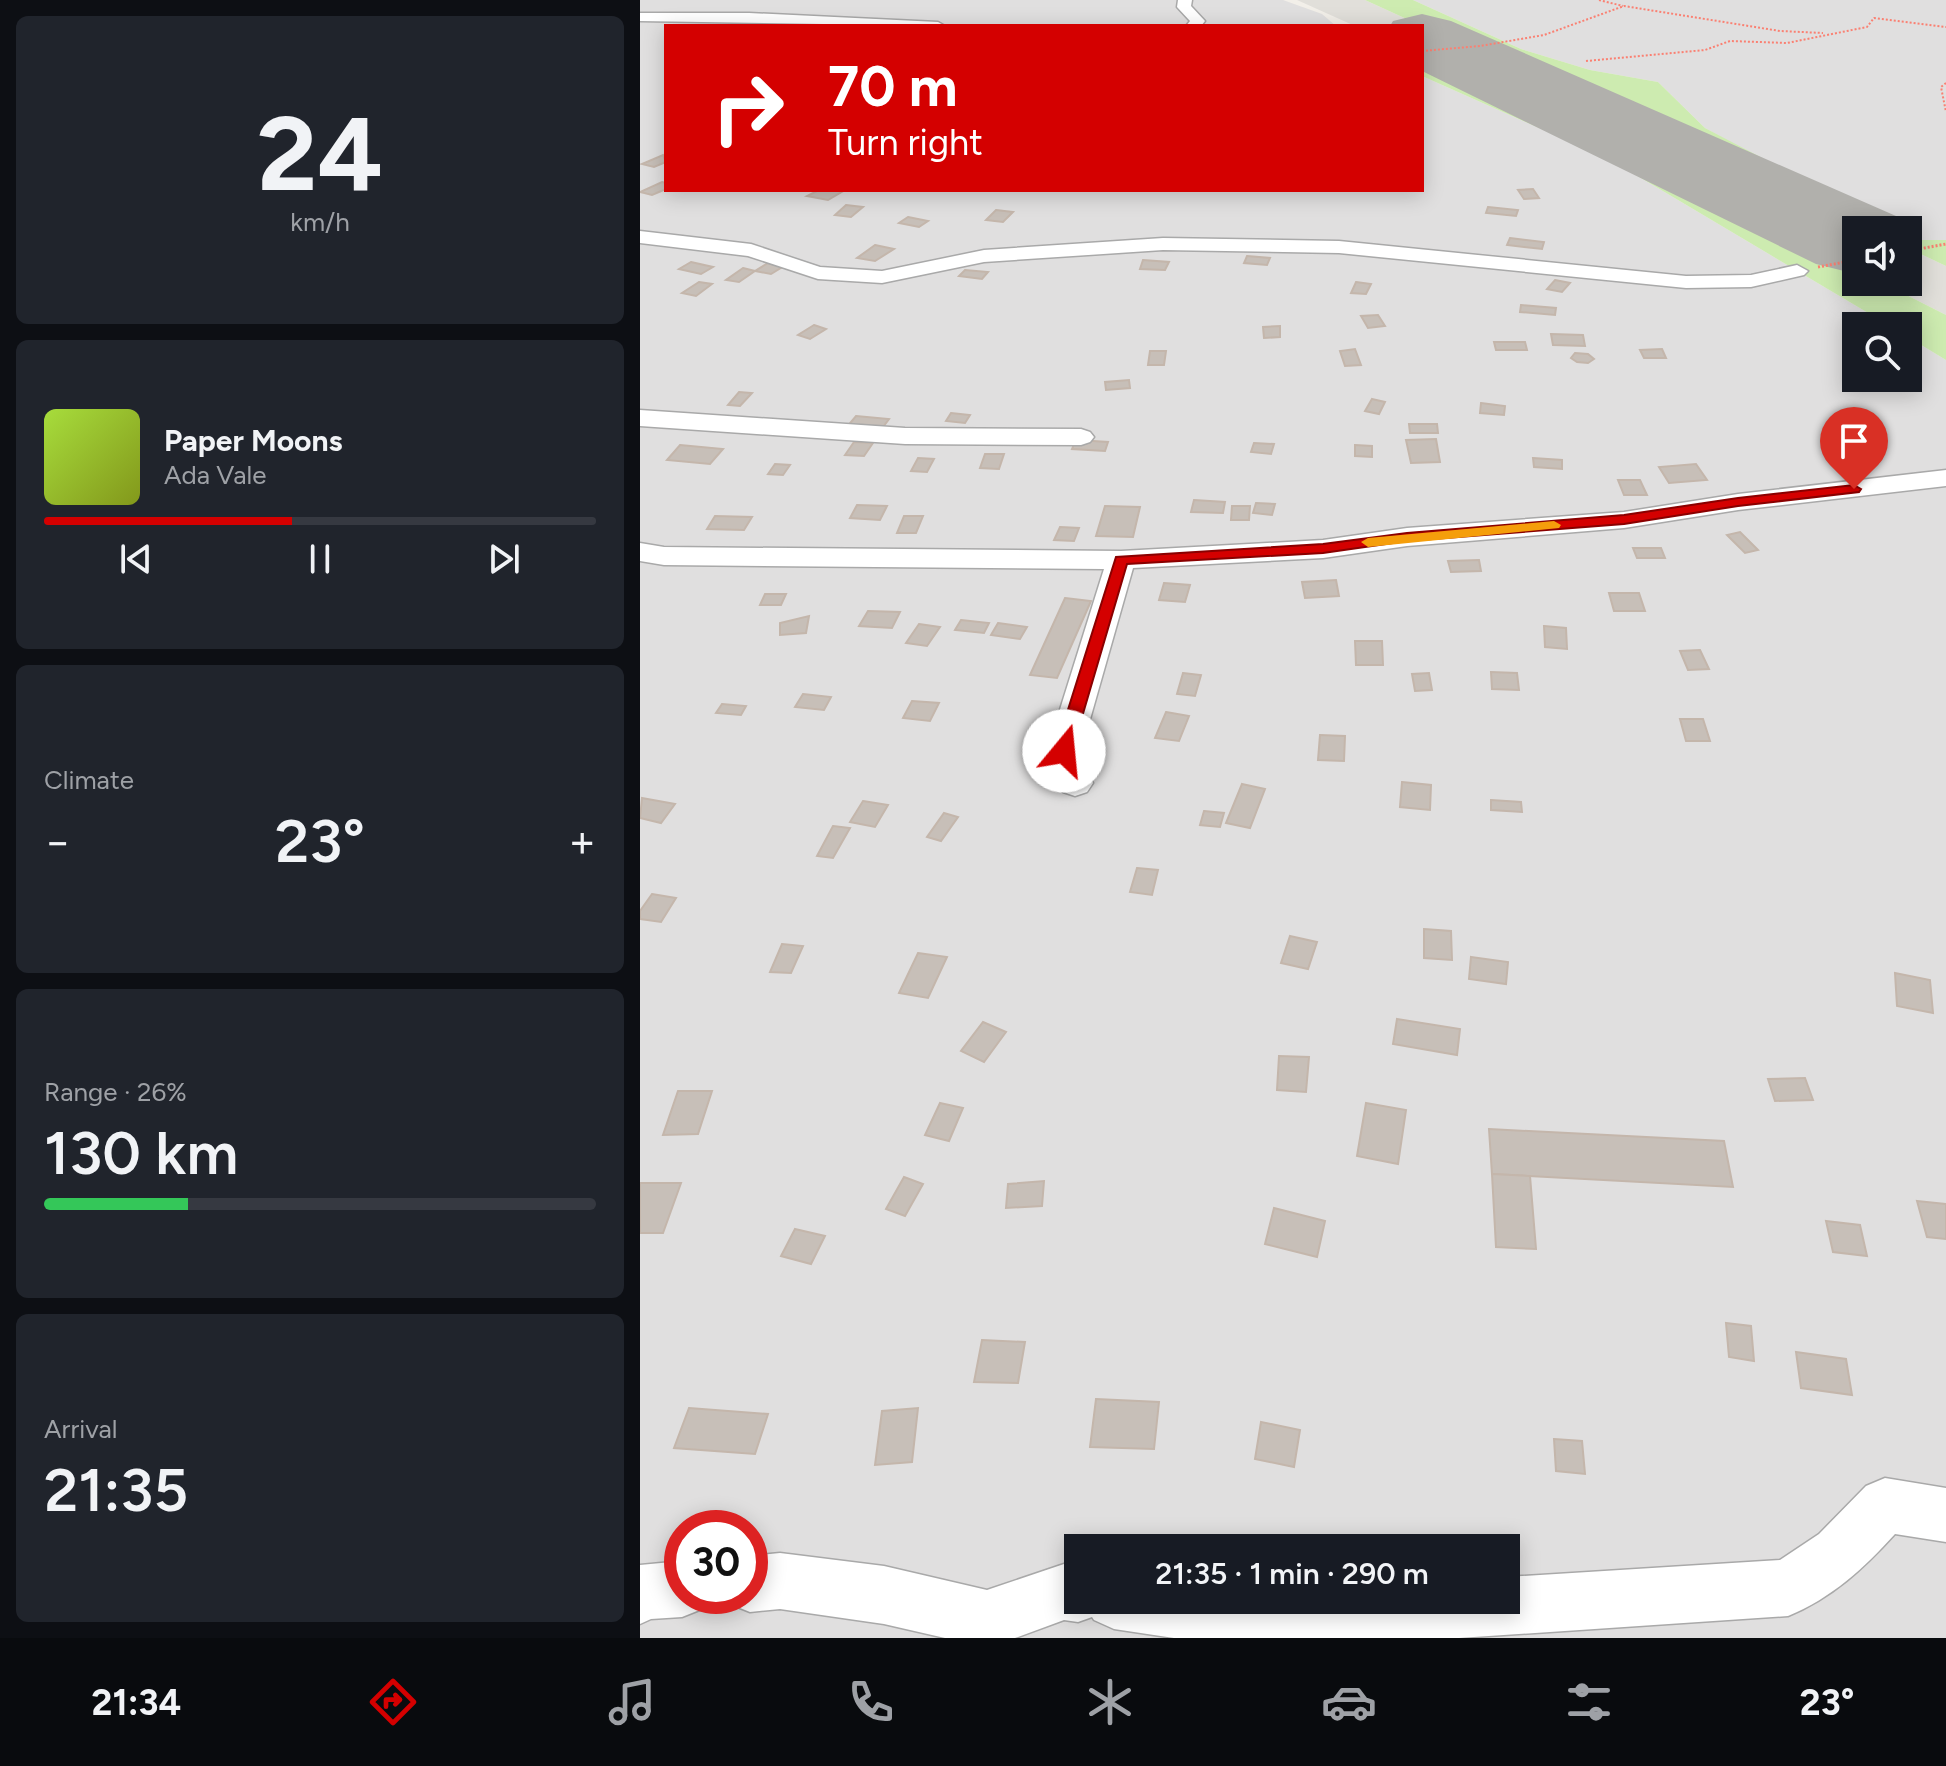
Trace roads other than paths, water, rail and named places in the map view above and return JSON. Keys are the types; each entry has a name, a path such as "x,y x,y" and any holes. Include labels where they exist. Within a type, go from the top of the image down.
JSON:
{"street":[{"path":"1185,0 1184,7 1198,21 1195,24"},
{"path":"640,17 720,16 894,24"},
{"path":"640,237 751,250 818,273 882,277 984,256 1163,244 1339,247 1686,282 1751,281 1797,271"},
{"path":"640,418 905,436 1081,437"},
{"path":"640,552 664,556 1121,560 1323,549 1407,537 1624,520 1738,502 1946,478"},
{"path":"1075,783 1064,751 1121,560"},
{"path":"1204,1614 1294,1628 1470,1623 1788,1588 1839,1554 1885,1505 1946,1515"},
{"path":"768,1582 780,1581 884,1595 987,1619 1064,1592"},
{"path":"640,1595 645,1591 664,1590"}]}
